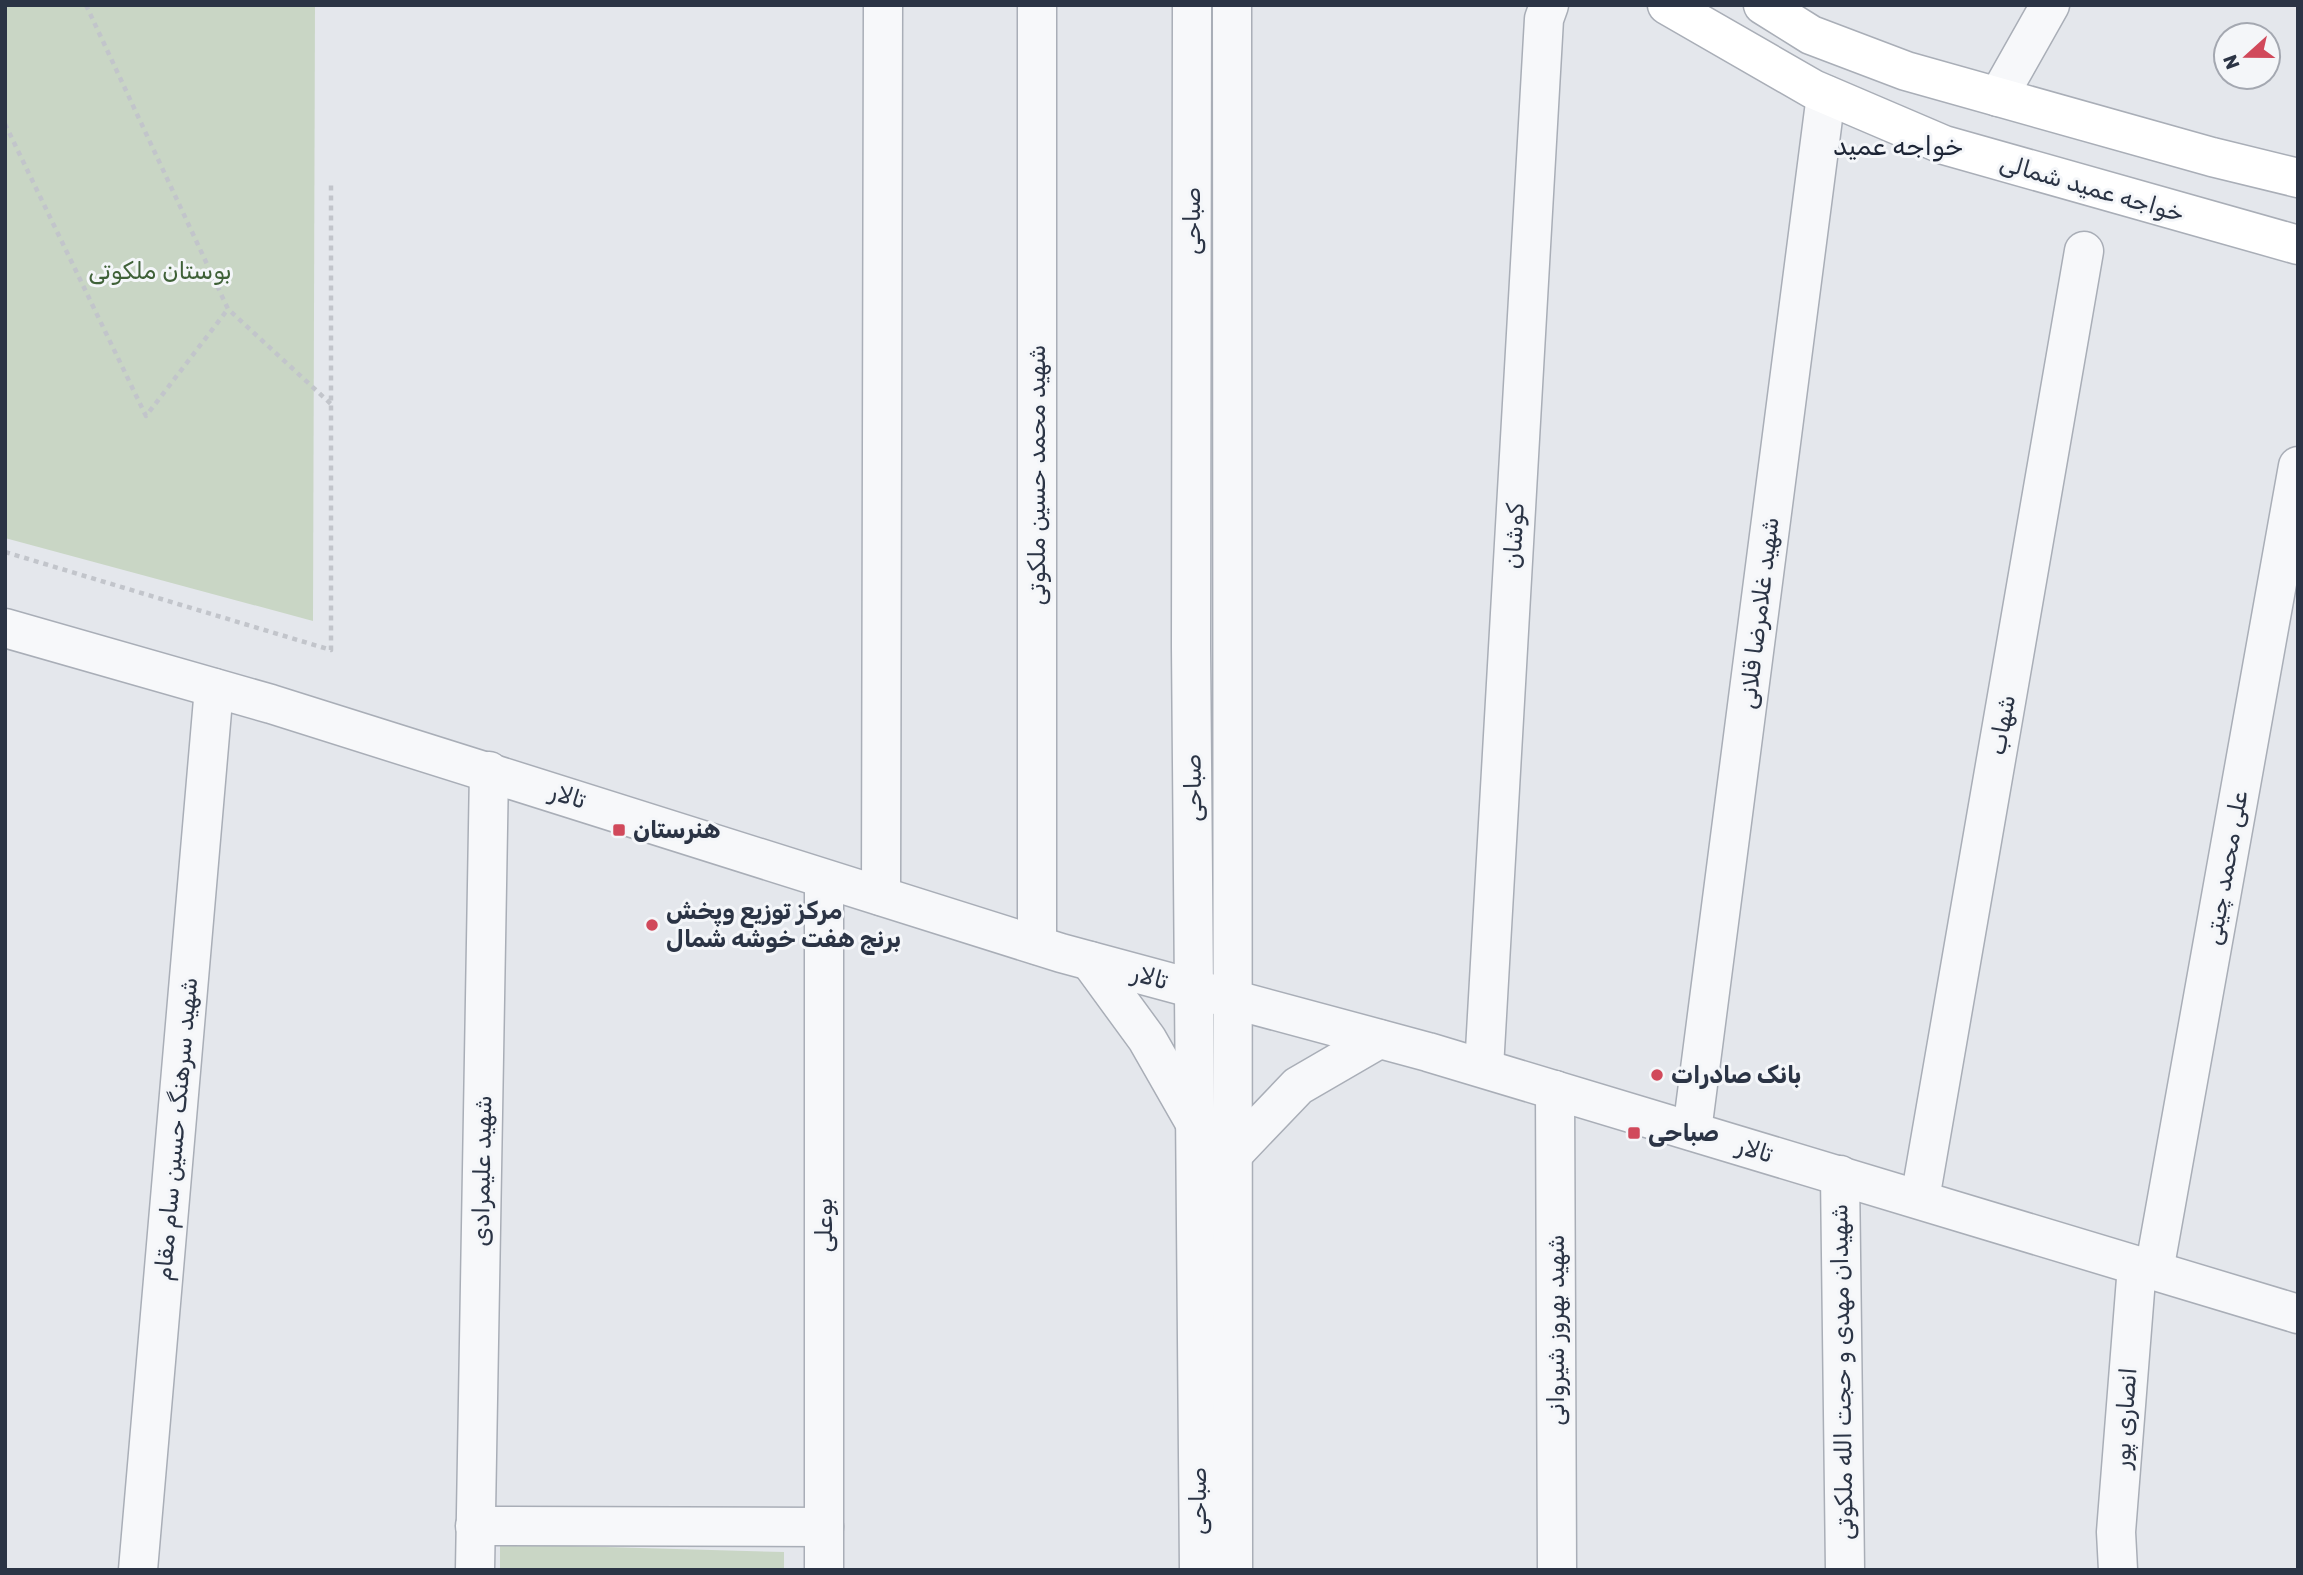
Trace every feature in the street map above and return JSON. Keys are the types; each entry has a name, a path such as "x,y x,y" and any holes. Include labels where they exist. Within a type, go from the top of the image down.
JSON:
{"main road":[{"name":"خواجه عمید شمالی","path":"1667,5 1826,94 1944,145 2298,245"},
{"path":"1763,5 1811,35 1906,71 2212,157 2298,178"},
{"path":"1944,145 1982,92"}],"street":[{"path":"881,895 883,5"},
{"name":"شهید محمد حسین ملکوتی","path":"1037,5 1037,945"},
{"name":"کوشان","path":"1483,1068 1542,47 1544,19 1549,5"},
{"path":"1982,92 2050,5"},
{"path":"1192,23 1232,23"},
{"name":"صباحی","path":"1192,23 1191,647 1199,1570"},
{"name":"صباحی","path":"1232,23 1233,1570"},
{"name":"شهید غلامرضا قلانی","path":"1692,1131 1826,94"},
{"name":"شهاب","path":"1920,1199 2084,251"},
{"name":"علی محمد چیتی","path":"2146,1268 2298,466"},
{"name":"تالار","path":"5,628 489,771 824,880 881,895 1090,961 1483,1068 2298,1314"},
{"name":"شهید سرهنگ حسین سام مقام","path":"138,1570 214,688"},
{"name":"شهید علیمرادی","path":"475,1570 489,771"},
{"name":"بوعلی","path":"824,880 824,1570"},
{"path":"1090,961 1147,1039 1196,1125"},
{"path":"1233,1154 1298,1086 1379,1038"},
{"name":"شهید بهروز شیروانی","path":"1555,1090 1557,1570"},
{"name":"شهیدان مهدی و حجت الله ملکوتی","path":"1840,1175 1845,1570"},
{"name":"انصاری پور","path":"2118,1570 2116,1532 2146,1268"},
{"path":"475,1526 824,1527"}],"path":[{"path":"86,5 228,309 332,404"},
{"path":"5,124 146,416 228,309"},
{"path":"5,552 331,650 331,185"}],"green space":[{"name":"بوستان ملکوتی","path":"5,5 315,5 313,621 5,538"},
{"path":"500,1544 784,1552 784,1570 500,1570"}],"place":[{"name":"هنرستان","path":"619,830"},
{"name":"مرکز توزیع وپخش برنج هفت خوشه شمال","path":"652,925"},
{"name":"بانک صادرات","path":"1657,1075"},
{"name":"صباحی","path":"1634,1133"}],"district":[{"name":"خواجه عمید","path":"1898,146"}]}
